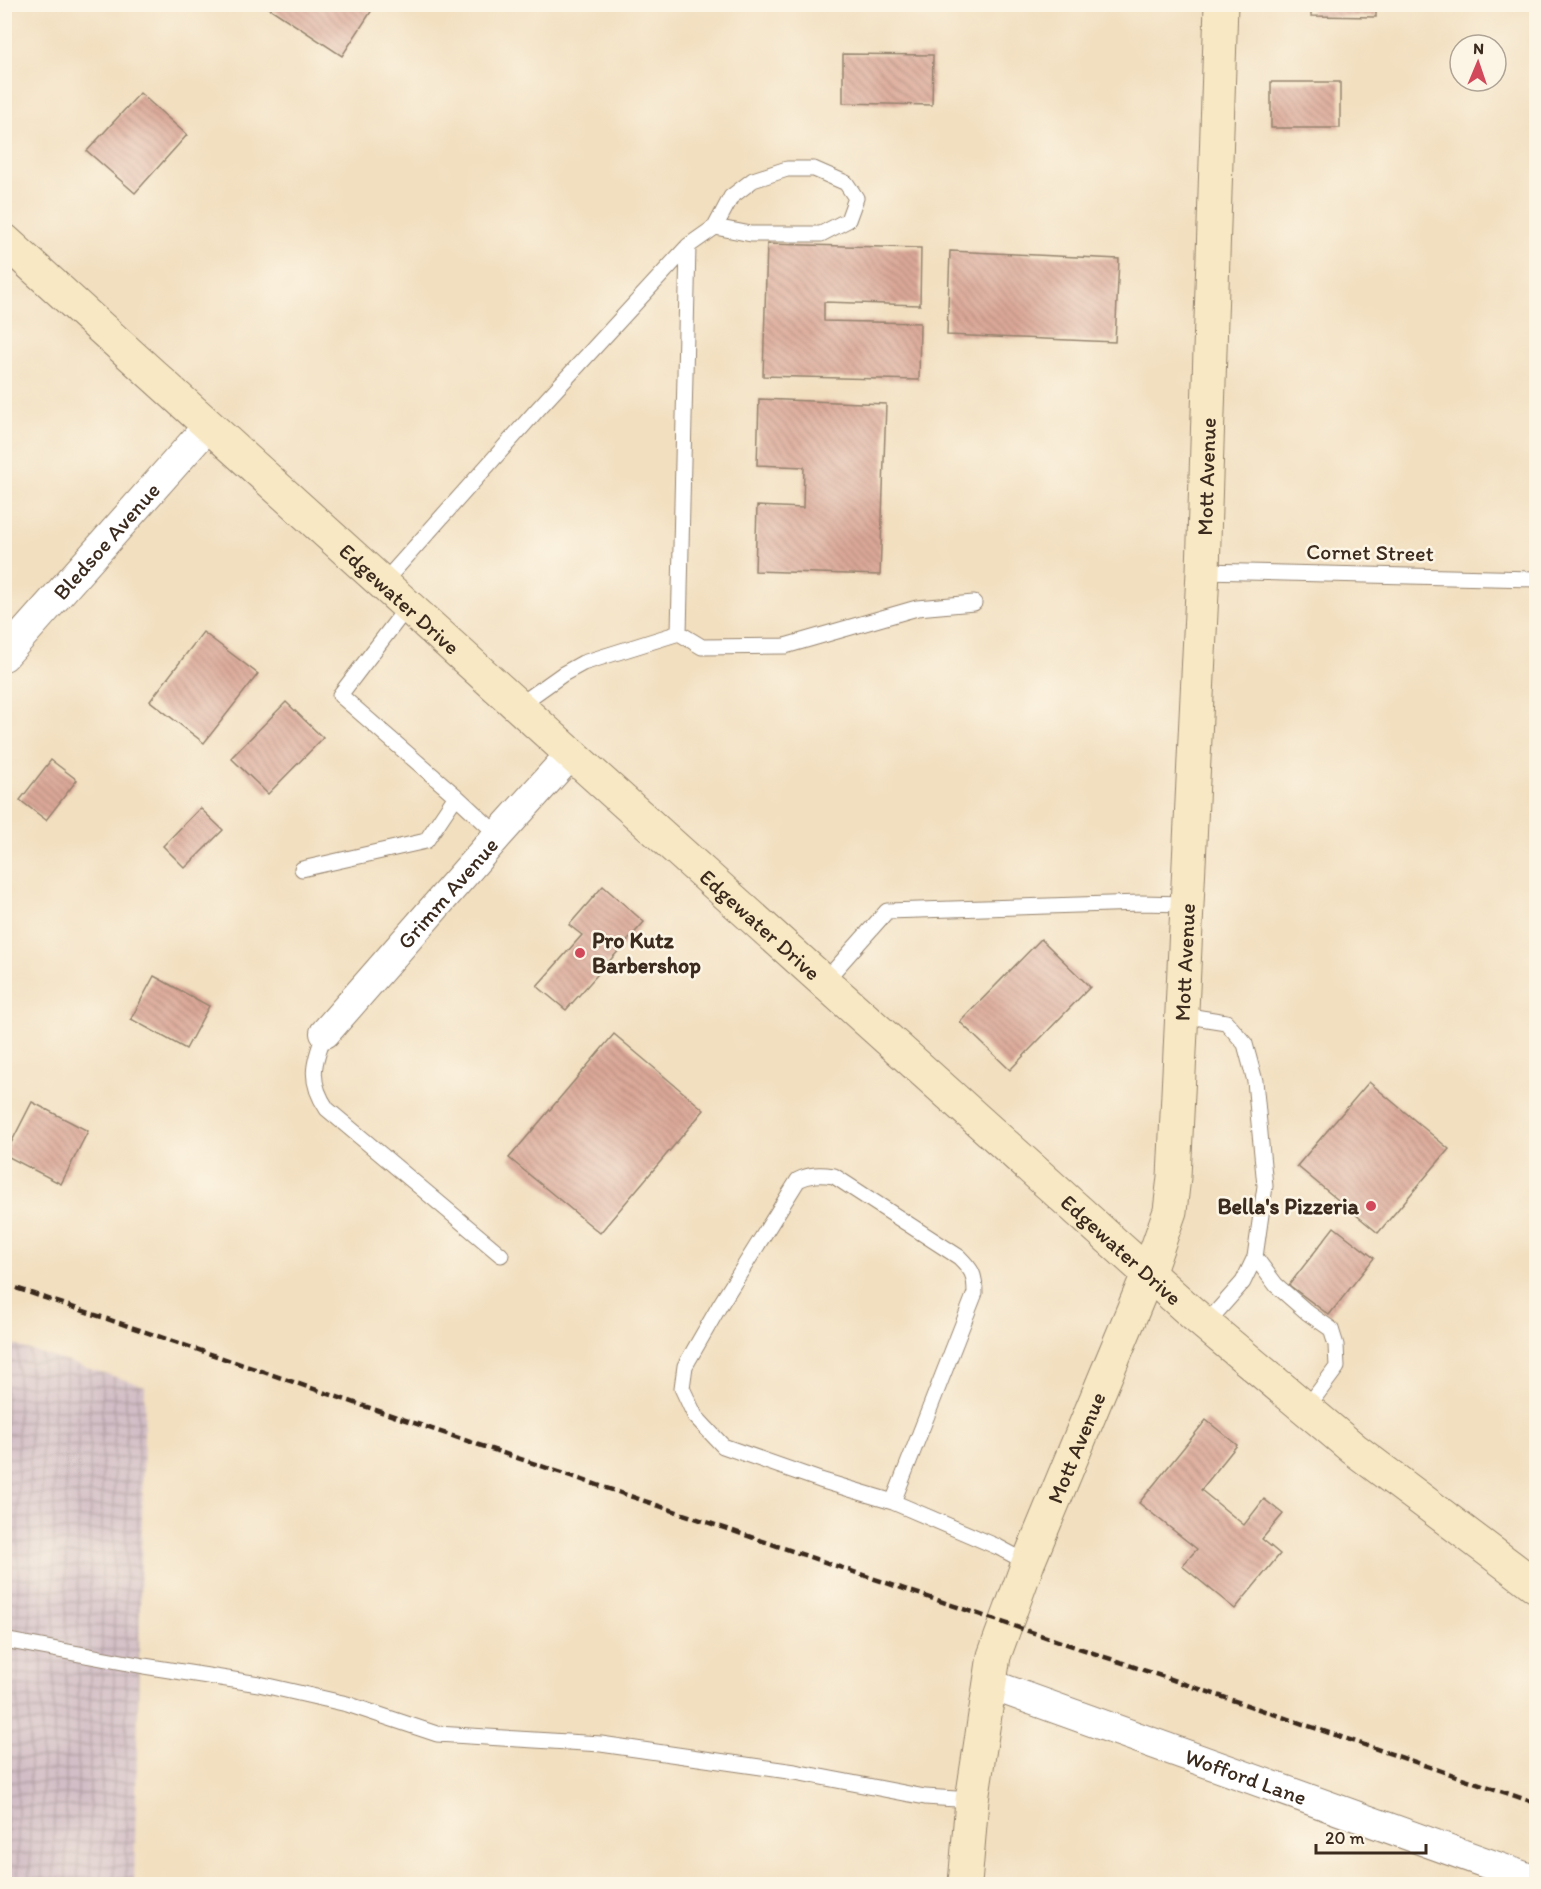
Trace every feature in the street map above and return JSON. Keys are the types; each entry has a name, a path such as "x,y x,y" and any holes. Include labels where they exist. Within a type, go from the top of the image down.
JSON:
{"main road":[{"name":"Mott Avenue","path":"965,1884 972,1800 994,1656 1029,1563 1148,1274 1170,1211 1182,1015 1203,571 1221,4"},
{"name":"Edgewater Drive","path":"4,240 1205,1325 1354,1449 1536,1586"}],"street":[{"name":"Bledsoe Avenue","path":"4,656 209,425"},
{"name":"Grimm Avenue","path":"325,1033 571,754"},
{"name":"Wofford Lane","path":"989,1684 1536,1881"}],"lane":[{"path":"383,583 538,409 688,246 715,227 731,197 753,180 787,169 814,169 846,183 856,198 848,220 821,234 751,234 715,227"},
{"path":"679,633 688,246"},
{"name":"Cornet Street","path":"1203,571 1536,579"},
{"path":"518,706 563,674 583,663 679,633 702,647 785,645 917,608 974,603"},
{"path":"408,606 340,695 498,835"},
{"path":"303,869 426,840 456,796"},
{"path":"824,982 887,911 1140,903 1187,904"},
{"path":"1182,1015 1226,1022 1245,1044 1255,1081 1265,1186 1255,1257 1243,1282 1205,1325"},
{"path":"325,1033 315,1058 315,1077 318,1096 327,1109 501,1255"},
{"path":"893,1502 975,1293 975,1281 972,1270 959,1257 834,1176 807,1175 798,1180 685,1366 682,1388 695,1416 723,1446 820,1480 893,1502 998,1547 1029,1563"},
{"path":"1255,1257 1276,1285 1308,1313 1331,1329 1336,1345 1337,1367 1306,1409"},
{"path":"4,1640 144,1666 259,1684 347,1704 437,1734 601,1744 795,1772 925,1797 972,1800"}],"shaded area":[{"path":"4,1342 145,1386 134,1884 5,1884"}],"building":[{"path":"263,4 376,4 342,56"},
{"path":"1311,4 1376,4 1376,17 1311,16"},
{"path":"843,54 933,55 932,105 843,103"},
{"path":"1271,82 1340,82 1340,128 1271,128"},
{"path":"140,93 187,135 135,193 87,151"},
{"path":"767,244 921,248 920,305 824,302 824,321 920,323 919,380 763,376"},
{"path":"950,251 1119,259 1115,342 947,335"},
{"path":"759,399 886,404 880,575 755,571 757,506 803,508 804,467 757,465"},
{"path":"203,632 258,674 204,743 150,701"},
{"path":"286,702 323,738 268,794 231,758"},
{"path":"51,760 77,780 46,820 20,800"},
{"path":"200,808 223,830 185,868 163,846"},
{"path":"603,886 644,922 566,1010 537,986 582,935 569,925"},
{"path":"1041,939 1090,987 1010,1070 960,1022"},
{"path":"154,976 209,1006 186,1049 131,1019"},
{"path":"614,1034 704,1110 600,1233 509,1158"},
{"path":"1369,1082 1449,1149 1378,1233 1297,1166"},
{"path":"32,1102 88,1131 61,1184 5,1155"},
{"path":"1334,1227 1374,1258 1329,1315 1289,1285"},
{"path":"1206,1420 1237,1445 1201,1490 1244,1525 1264,1499 1283,1514 1262,1539 1280,1554 1235,1609 1182,1566 1197,1549 1139,1503"}],"railway":[{"path":"4,1284 1536,1803"}],"place":[{"name":"Pro Kutz Barbershop","path":"580,953"},
{"name":"Bella's Pizzeria","path":"1371,1206"}]}
